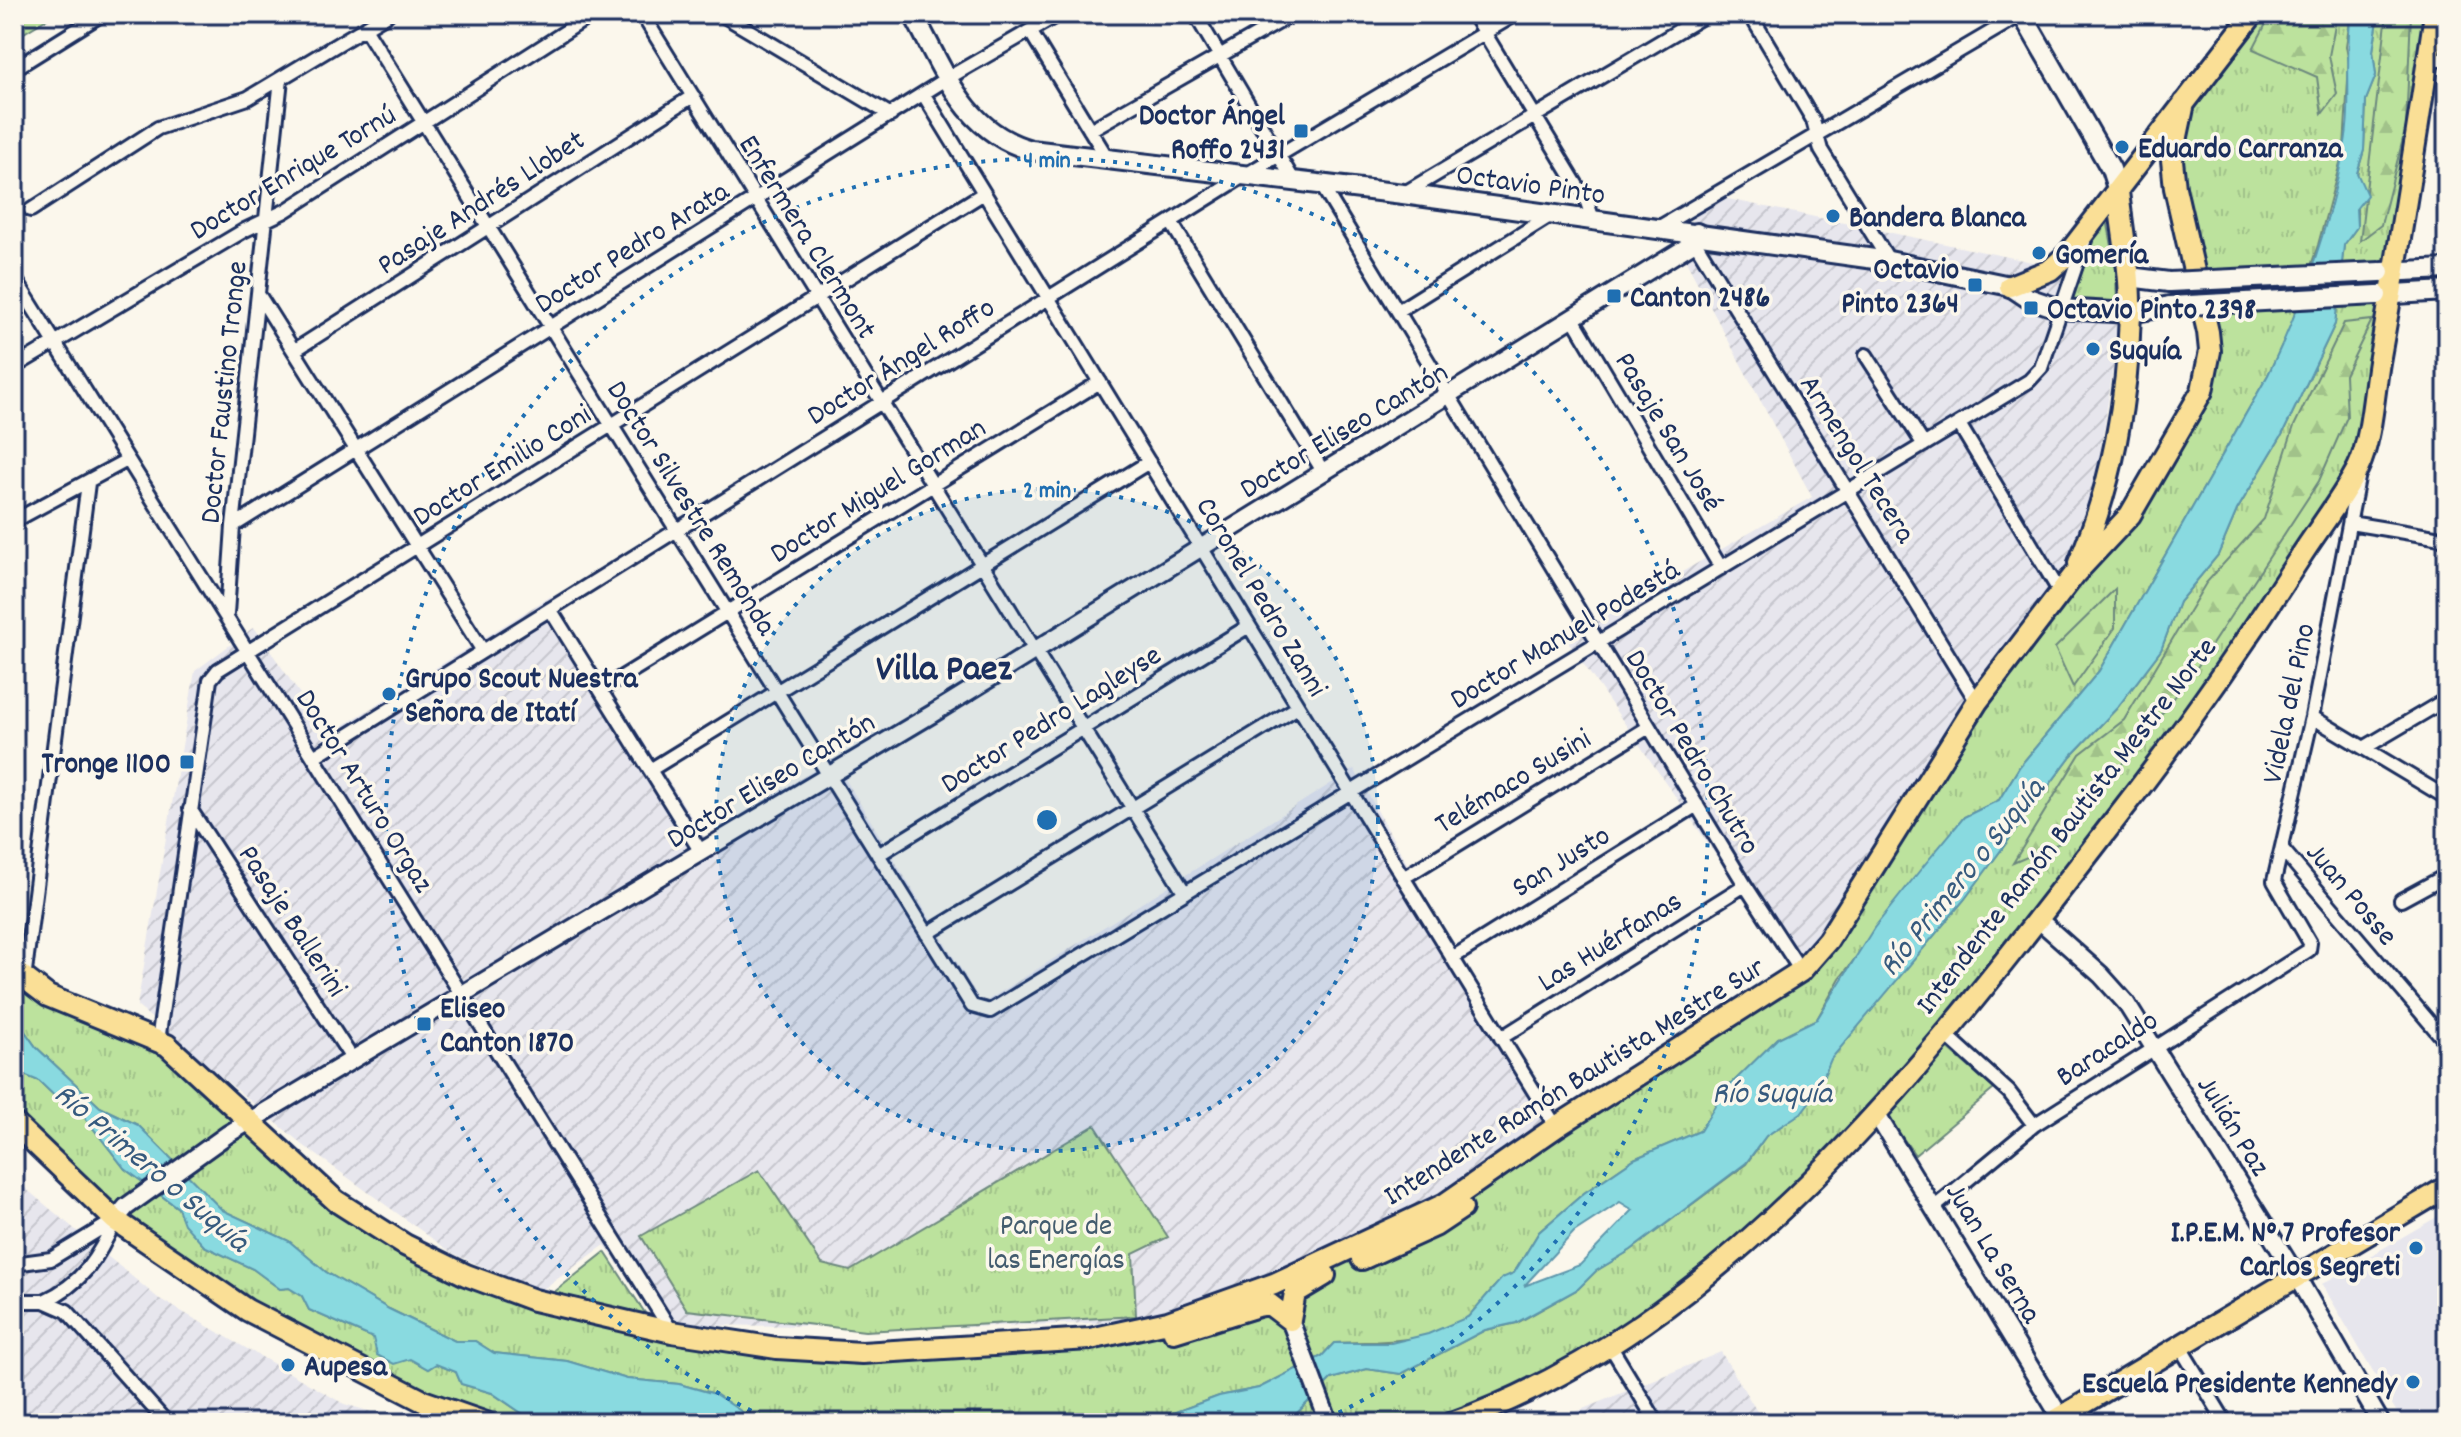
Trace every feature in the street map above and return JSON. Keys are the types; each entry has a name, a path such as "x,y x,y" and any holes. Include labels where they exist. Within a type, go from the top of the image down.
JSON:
{"main road":[{"path":"913,14 948,78"},
{"path":"2010,286 2050,270 2068,254 2118,191 2108,164 2022,14"},
{"name":"Intendente Ramón Bautista Mestre Sur","path":"2074,575 2094,527 2109,474 2127,359 2129,277 2118,191 2253,14"},
{"name":"Intendente Ramón Bautista Mestre Norte","path":"1452,1423 1513,1400 1611,1347 1733,1254 1819,1174 2038,919 2183,731 2360,464 2387,272 2438,59 2435,14"},
{"name":"Octavio Pinto","path":"948,78 971,116 1000,140 1031,150 1403,194 1658,228 1696,237 1889,261 2010,286 2028,298 2060,309 2130,313 2170,306 2447,291"},
{"name":"Intendente Ramón Bautista Mestre Sur","path":"19,975 72,1008 158,1041 175,1051 248,1123 336,1201 405,1245 466,1275 534,1300 672,1332 777,1348 862,1353 1090,1339 1168,1322 1248,1293 1445,1204 1556,1127 1801,971 1849,909 1977,702 2074,575 2130,515 2202,391 2208,369 2208,332 2175,188 2172,160 2184,103"},
{"path":"2129,277 2169,282 2447,269"},
{"path":"1090,1339 1147,1338 1269,1304 1289,1316 1295,1293 1303,1285 1435,1226 1572,1131 1585,1109"},
{"path":"14,1123 120,1214 270,1323 423,1401 486,1423"},
{"path":"2059,1421 2447,1187"}],"street":[{"path":"14,69 102,14"},
{"path":"31,210 158,128 228,107 281,79 388,14"},
{"name":"Doctor Enrique Tornú","path":"14,367 267,220 593,14"},
{"name":"Enfermera Clermont","path":"642,14 1185,893"},
{"path":"721,14 891,115"},
{"name":"Doctor Pedro Arata","path":"233,526 948,78 1059,14"},
{"path":"1195,14 1295,183"},
{"path":"1090,130 1293,14"},
{"path":"1473,14 1587,202 1593,220"},
{"name":"Doctor Ángel Roffo","path":"315,756 1242,177 1516,14"},
{"path":"1403,194 1707,14"},
{"path":"1750,14 1813,120 1821,150 1889,261"},
{"path":"1658,228 2022,14"},
{"name":"Doctor Silvestre Remonda","path":"365,28 972,1006 980,1011"},
{"path":"1030,31 1109,161"},
{"name":"Doctor Faustino Tronge","path":"227,614 233,526 281,79"},
{"name":"Coronel Pedro Zanni","path":"924,95 1556,1127"},
{"name":"Pasaje Andrés Llobet","path":"295,350 693,96"},
{"name":"Doctor Pedro Chutro","path":"1322,186 1745,885 1801,971"},
{"name":"Doctor Emilio Coni","path":"190,809 210,680 218,670 984,193"},
{"path":"1398,311 1553,214"},
{"path":"1171,222 1324,473"},
{"name":"Doctor Manuel Podestá","path":"980,1011 990,1011 2029,381 2041,368 2090,225"},
{"name":"Doctor Eliseo Cantón","path":"120,1214 228,1134 829,776 1574,320 1696,237"},
{"name":"Armengol Tecera","path":"1696,237 1977,702"},
{"name":"Doctor Arturo Orgaz","path":"14,277 672,1332"},
{"path":"260,297 483,651"},
{"name":"Pasaje San José","path":"1574,320 1721,568"},
{"path":"1866,355 1924,445"},
{"name":"Doctor Miguel Gorman","path":"601,690 1100,382"},
{"path":"1959,424 2061,594"},
{"path":"14,521 127,460"},
{"path":"650,770 1149,462"},
{"name":"Videla del Pino","path":"2310,943 2275,887 2312,717 2360,464"},
{"path":"19,975 88,483"},
{"path":"2350,523 2447,539"},
{"path":"550,609 701,852"},
{"name":"Doctor Pedro Lagleyse","path":"878,855 1249,626"},
{"path":"2364,748 2447,699"},
{"path":"927,934 1298,707"},
{"path":"2312,717 2447,798"},
{"name":"Telémaco Susini","path":"1403,878 1649,727"},
{"name":"San Justo","path":"1452,958 1697,805"},
{"path":"158,1041 190,809"},
{"name":"Pasaje Ballerini","path":"190,809 353,1060"},
{"name":"Juan Posse","path":"2283,850 2447,1043"},
{"path":"2401,900 2447,875"},
{"name":"Las Huérfanas","path":"1501,1038 1745,885"},
{"name":"Julián Paz","path":"2038,919 2114,989 2153,1046 2297,1277 2381,1423"},
{"name":"Baracaldo","path":"1936,1206 2034,1125 2153,1046 2305,955 2310,943"},
{"path":"1943,1032 2009,1092 2034,1125"},
{"name":"Juan La Serna","path":"1875,1112 1936,1206 2059,1421"},
{"path":"14,1264 51,1259 120,1214"},
{"path":"14,1301 44,1301 76,1285 104,1246 120,1214"},
{"path":"44,1301 75,1317 167,1423"},
{"path":"1289,1316 1329,1423"},
{"path":"1611,1347 1657,1423"},
{"path":"2180,1347 2226,1423"}],"shaded area":[{"path":"1718,197 2047,265 2120,322 2097,475 2080,536 2050,599 1800,976 1566,639 1812,497 1673,237"},
{"path":"551,596 704,837 833,759 982,1004 1354,769 1552,1122 1382,1227 1154,1321 969,1327 660,1325 605,1245 539,1292 452,1253 303,1145 137,1006 195,671 254,627 328,735"},
{"path":"14,1179 158,1298 344,1404 410,1423 14,1423"},
{"path":"2447,1211 2447,1423 2403,1423 2322,1284"},
{"path":"1721,1352 1764,1423 1549,1423"}],"green space":[{"path":"14,14 55,14 14,39"},
{"path":"2253,14 2351,14 2346,46 2349,63 2344,148 2318,245 2290,328 2268,375 2099,671 2020,766 1999,800 1964,817 1840,978 1817,1019 1778,1038 1724,1091 1700,1131 1634,1159 1584,1193 1539,1232 1514,1273 1490,1291 1457,1325 1405,1340 1334,1343 1322,1356 1259,1388 1219,1396 1162,1417 1095,1423 1009,1418 968,1423 768,1423 750,1418 715,1394 679,1384 627,1379 567,1361 494,1353 475,1341 455,1341 389,1309 326,1272 289,1241 222,1210 138,1125 100,1107 36,1047 14,1016 14,970 132,1028 315,1184 466,1275 777,1348 1145,1328 1411,1222 1801,971 1962,723 2119,529 2208,369 2175,188 2184,103"},
{"path":"2271,14 2337,14 2329,56 2337,94 2322,114 2317,77 2253,49"},
{"path":"2379,14 2435,14 2360,464 2183,731 1819,1174 1611,1347 1452,1423 1272,1423 1293,1417 1331,1379 1367,1369 1401,1374 1485,1330 1517,1323 1578,1289 1596,1271 1631,1250 1746,1164 1766,1136 1801,1112 1817,1092 1830,1059 1964,900 2071,756 2117,708 2161,650 2179,602 2218,555 2237,510 2282,435 2335,324 2344,245 2357,227 2357,174 2364,150 2366,100 2376,75 2373,51"},
{"path":"2387,14 2411,14 2406,127 2381,225 2360,241"},
{"path":"2107,219 2116,268 2117,306 2070,302 2098,230"},
{"path":"2372,320 2345,375 2347,417 2319,481 2192,675 2060,843 2013,863 2080,754 2124,720 2206,583 2264,519 2294,426 2344,323"},
{"path":"2115,589 2115,628 2073,687 2055,648"},
{"path":"1946,1047 1994,1089 1915,1155 1885,1113"},
{"path":"14,1063 24,1075 39,1081 66,1107 82,1114 125,1169 178,1208 185,1224 204,1246 253,1269 280,1289 289,1288 302,1296 309,1310 373,1338 428,1369 436,1364 456,1372 461,1384 492,1393 529,1418 569,1414 600,1423 486,1423 453,1413 138,1239 14,1123"},
{"name":"Parque de las Energías","path":"1095,1125 1168,1237 1133,1254 1136,1316 865,1331 687,1310 641,1236 759,1170 822,1264 850,1271"},
{"path":"605,1252 651,1322 553,1293"}],"water":[{"name":"Río Suquía","path":"2351,14 2379,14 2373,51 2376,75 2366,100 2364,150 2357,173 2367,195 2356,209 2357,227 2344,245 2335,324 2282,435 2237,510 2218,555 2179,602 2161,650 2117,708 2071,756 1964,900 1831,1059 1817,1092 1801,1113 1766,1136 1746,1163 1631,1250 1596,1271 1578,1289 1516,1323 1485,1330 1401,1374 1367,1369 1331,1379 1293,1417 1272,1423 1095,1423 1162,1417 1219,1396 1259,1388 1322,1356 1334,1343 1391,1343 1428,1334 1468,1317 1502,1278 1514,1273 1539,1232 1584,1193 1634,1159 1700,1131 1724,1091 1778,1038 1817,1019 1874,928 1921,869 1964,817 1999,800 2020,766 2099,671 2268,375 2313,264 2338,177 2347,131","holes":["1620,1202 1633,1210 1580,1265 1524,1286 1574,1232"]},
{"name":"Río Primero o Suquía","path":"14,1016 36,1047 100,1107 138,1125 222,1210 289,1241 326,1272 389,1309 455,1341 475,1341 494,1353 567,1361 627,1379 679,1384 715,1394 750,1417 768,1423 600,1423 569,1414 529,1418 492,1393 461,1384 456,1372 436,1364 428,1369 410,1359 394,1364 377,1355 373,1338 309,1310 302,1296 289,1288 280,1289 253,1269 204,1246 184,1224 178,1208 125,1169 82,1114 66,1107 39,1081 24,1075 14,1063"},
{"path":"1009,1418 1062,1423 968,1423"}],"place":[{"name":"Doctor Ángel Roffo 2431","path":"1301,131"},
{"name":"Eduardo Carranza","path":"2122,147"},
{"name":"Bandera Blanca","path":"1833,216"},
{"name":"Gomería","path":"2039,253"},
{"name":"Octavio Pinto 2364","path":"1975,285"},
{"name":"Canton 2486","path":"1614,296"},
{"name":"Octavio Pinto 2398","path":"2031,308"},
{"name":"Suquía","path":"2093,349"},
{"name":"Grupo Scout Nuestra Señora de Itatí","path":"389,694"},
{"name":"Tronge 1100","path":"187,762"},
{"name":"Eliseo Canton 1870","path":"424,1024"},
{"name":"I.P.E.M. N° 7 Profesor Carlos Segreti","path":"2416,1248"},
{"name":"Aupesa","path":"288,1365"},
{"name":"Escuela Presidente Kennedy","path":"2413,1382"}],"district":[{"name":"Villa Paez","path":"944,666"}]}
